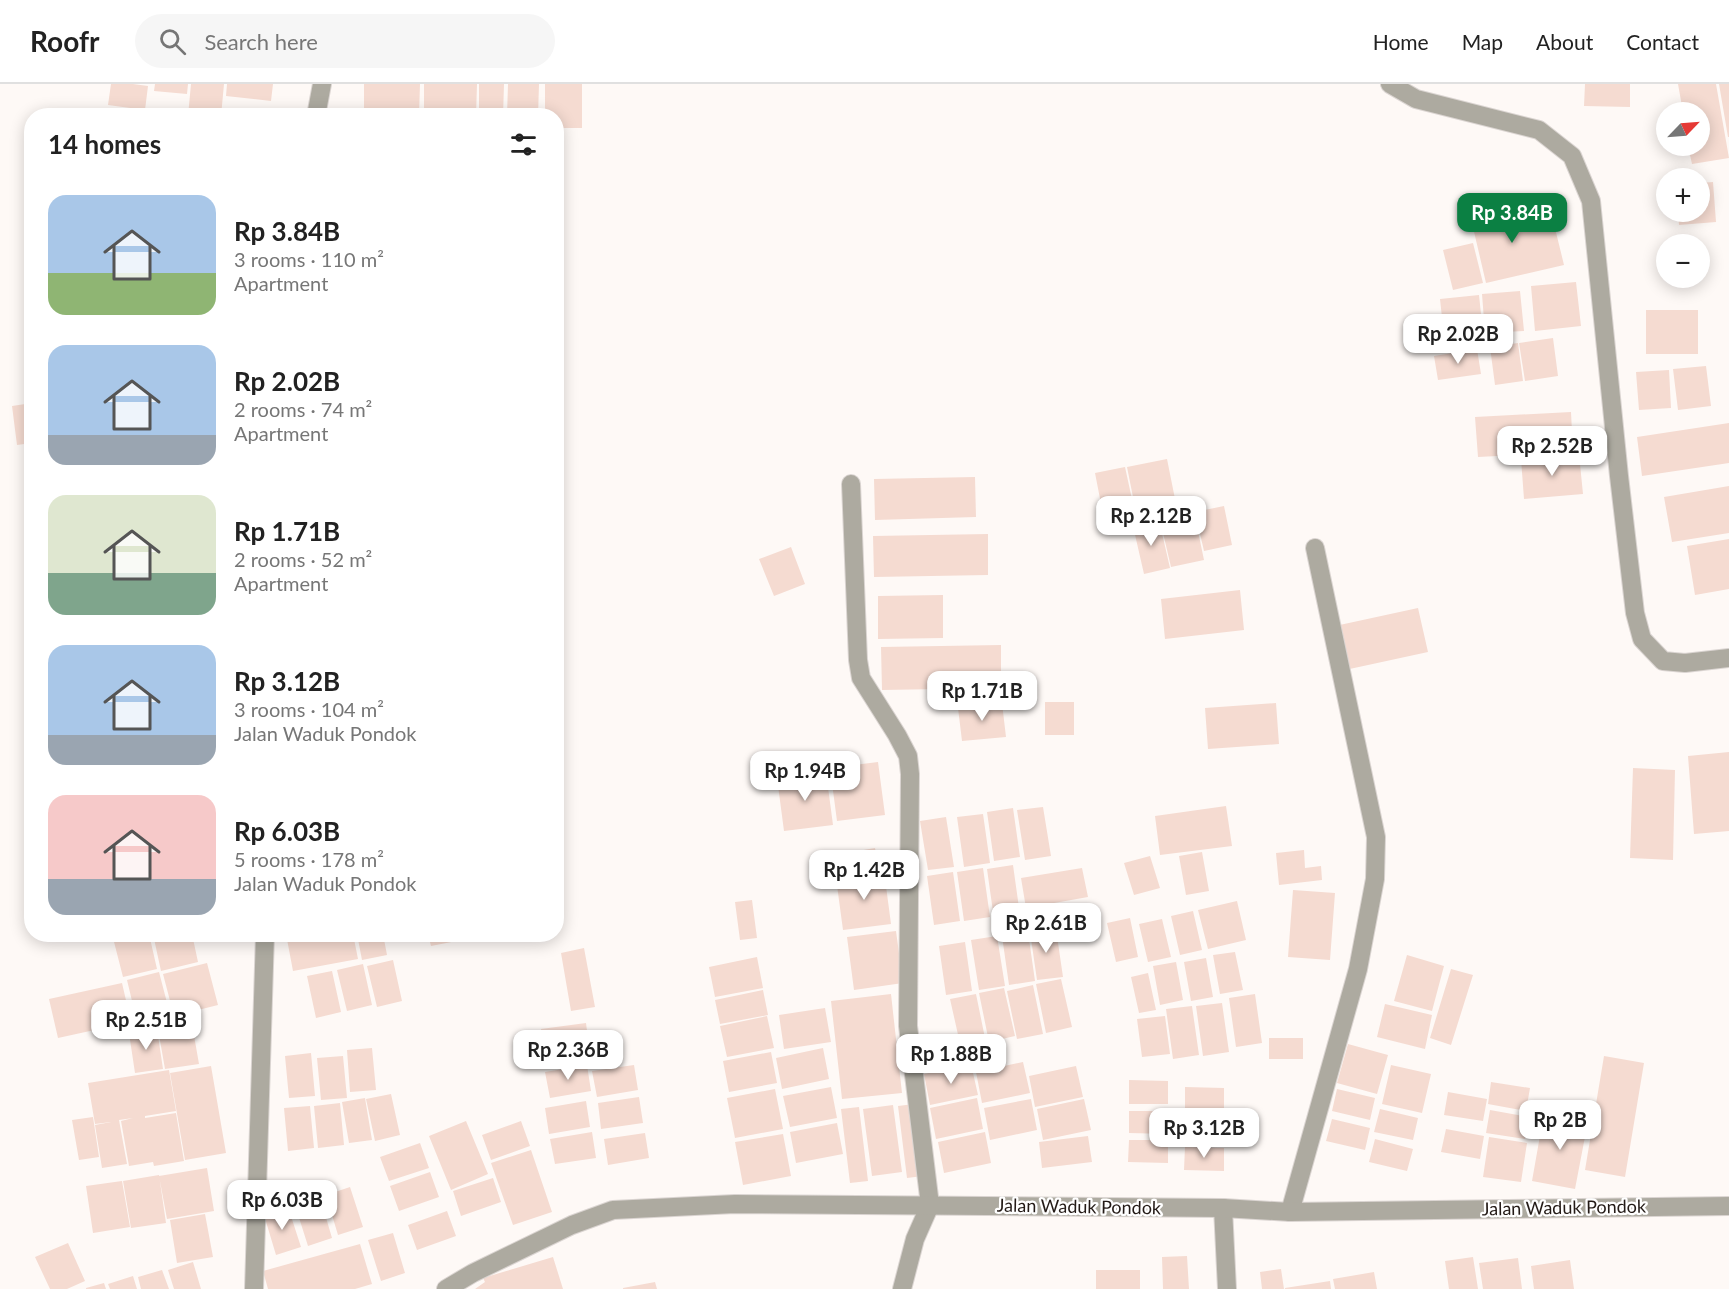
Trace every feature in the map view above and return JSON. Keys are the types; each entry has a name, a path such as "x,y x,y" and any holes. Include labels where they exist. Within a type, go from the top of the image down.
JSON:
{"street":[{"path":"318,108 322,84"},
{"path":"1390,84 1416,99 1539,130 1572,156 1592,201 1631,579 1635,614 1642,639 1663,661 1685,663 1729,658"},
{"path":"851,484 858,660 861,678 908,756 910,774 908,1026 930,1205 915,1239 902,1289"},
{"path":"1290,1212 1358,969 1375,879 1376,837 1315,548"},
{"path":"255,1289 264,942"},
{"name":"Jalan Waduk Pondok","path":"446,1289 473,1273 572,1225 613,1210 735,1204 1223,1208 1290,1212 1729,1206"},
{"path":"1223,1208 1227,1289"}],"building":[{"path":"111,84 148,86 145,108 108,105"},
{"path":"155,84 188,84 187,94 154,91"},
{"path":"191,84 224,84 222,108 189,108"},
{"path":"227,84 273,84 271,101 226,96"},
{"path":"364,84 420,84 419,108 364,108"},
{"path":"424,84 477,84 476,108 424,108"},
{"path":"479,84 504,84 503,108 479,108"},
{"path":"508,84 539,84 538,108 507,108"},
{"path":"545,84 582,84 582,128 564,128 564,108 545,108"},
{"path":"1585,84 1630,84 1630,107 1584,106"},
{"path":"1678,84 1716,84 1729,158 1692,164 1690,156 1710,156 1710,102 1681,102"},
{"path":"1719,84 1729,84 1729,137 1728,137"},
{"path":"1710,182 1713,182 1716,222 1679,225 1679,222 1710,222"},
{"path":"1504,198 1512,233 1554,224 1564,265 1486,283 1468,206"},
{"path":"1473,243 1483,283 1453,290 1443,250"},
{"path":"1576,282 1581,326 1535,331 1531,286"},
{"path":"1520,291 1524,331 1485,333 1482,294"},
{"path":"1479,295 1483,333 1444,336 1440,299"},
{"path":"1646,310 1698,310 1698,354 1646,354"},
{"path":"1553,338 1558,376 1525,381 1519,343"},
{"path":"1518,343 1523,381 1495,385 1490,347"},
{"path":"1477,349 1481,374 1438,380 1434,356"},
{"path":"1706,366 1711,406 1678,410 1673,369"},
{"path":"1669,370 1671,408 1639,410 1636,372"},
{"path":"24,404 24,444 17,445 12,406"},
{"path":"1571,412 1573,452 1478,457 1475,417"},
{"path":"1729,423 1729,463 1642,476 1637,437"},
{"path":"1579,454 1583,494 1524,499 1521,459"},
{"path":"1167,459 1176,504 1136,512 1127,467"},
{"path":"1125,467 1135,513 1104,519 1095,473"},
{"path":"975,477 976,517 875,520 874,479"},
{"path":"1729,486 1729,533 1672,542 1664,497"},
{"path":"1224,506 1232,545 1204,551 1195,512"},
{"path":"1194,512 1204,560 1171,567 1160,520"},
{"path":"1159,520 1170,568 1144,574 1133,526"},
{"path":"988,534 988,575 874,577 873,536"},
{"path":"1729,539 1729,589 1695,595 1687,546"},
{"path":"791,547 805,584 774,596 759,559"},
{"path":"1240,590 1244,630 1165,639 1161,599"},
{"path":"943,595 943,638 878,639 878,596"},
{"path":"1418,608 1428,652 1345,670 1335,626"},
{"path":"1001,645 1001,688 882,690 881,647"},
{"path":"1045,702 1074,702 1074,735 1045,735"},
{"path":"1002,703 1006,737 962,741 958,708"},
{"path":"1276,703 1279,744 1208,749 1205,708"},
{"path":"1729,752 1729,831 1694,834 1688,756"},
{"path":"878,762 885,815 837,821 830,768"},
{"path":"1633,768 1675,770 1673,860 1630,858"},
{"path":"826,772 833,825 784,831 777,778"},
{"path":"1226,806 1232,846 1160,855 1155,816"},
{"path":"1043,807 1051,856 1025,860 1017,810"},
{"path":"1013,808 1020,857 994,861 987,812"},
{"path":"983,814 990,863 964,867 957,817"},
{"path":"946,817 954,867 928,870 920,821"},
{"path":"875,848 879,868 856,872 852,852"},
{"path":"1304,850 1305,868 1321,866 1322,880 1279,885 1276,853"},
{"path":"1202,852 1209,891 1186,895 1179,856"},
{"path":"1150,856 1160,888 1134,895 1124,863"},
{"path":"1013,865 1020,915 994,919 987,869"},
{"path":"983,868 990,917 964,921 957,872"},
{"path":"1082,868 1088,897 1026,908 1021,878"},
{"path":"884,871 891,924 843,930 836,878"},
{"path":"953,872 960,921 934,925 927,876"},
{"path":"1293,890 1335,893 1330,960 1288,957"},
{"path":"752,900 757,938 740,940 735,902"},
{"path":"1237,901 1246,940 1208,949 1198,910"},
{"path":"1193,911 1202,950 1180,955 1171,916"},
{"path":"1130,918 1138,957 1116,962 1107,923"},
{"path":"1162,919 1171,957 1148,962 1139,924"},
{"path":"1056,929 1063,977 1037,980 1030,932"},
{"path":"896,931 903,983 854,990 847,937"},
{"path":"1028,932 1035,981 1009,985 1002,936"},
{"path":"997,936 1005,986 979,990 971,940"},
{"path":"114,942 151,942 157,969 123,977"},
{"path":"155,942 194,942 198,962 161,971"},
{"path":"288,942 355,942 358,959 293,971"},
{"path":"359,942 385,942 387,955 362,960"},
{"path":"430,942 451,942 431,946"},
{"path":"965,942 972,991 946,995 939,946"},
{"path":"584,948 595,1007 571,1011 561,953"},
{"path":"1235,952 1243,990 1220,994 1213,955"},
{"path":"1407,955 1444,966 1432,1011 1394,1001"},
{"path":"757,957 763,988 715,997 709,967"},
{"path":"1206,958 1213,997 1191,1001 1184,962"},
{"path":"393,960 402,1001 377,1007 367,966"},
{"path":"1176,962 1183,1000 1160,1005 1153,966"},
{"path":"207,963 218,1005 174,1016 163,974"},
{"path":"363,964 372,1005 347,1011 337,970"},
{"path":"1451,969 1473,975 1451,1045 1430,1038"},
{"path":"332,971 341,1012 316,1018 307,976"},
{"path":"159,972 171,1018 138,1026 127,980"},
{"path":"1148,973 1156,1010 1139,1013 1131,977"},
{"path":"1061,979 1072,1027 1046,1033 1036,984"},
{"path":"122,983 131,1022 58,1038 49,999"},
{"path":"1033,985 1043,1034 1017,1039 1007,991"},
{"path":"1004,988 1015,1036 989,1042 979,993"},
{"path":"763,990 768,1015 720,1024 715,1000"},
{"path":"891,994 902,1093 842,1099 831,1001"},
{"path":"976,994 986,1043 961,1048 950,999"},
{"path":"1255,994 1262,1043 1236,1047 1229,998"},
{"path":"1222,1003 1229,1052 1203,1056 1196,1006"},
{"path":"1385,1004 1432,1015 1425,1049 1377,1037"},
{"path":"1192,1006 1199,1055 1173,1059 1166,1009"},
{"path":"825,1008 831,1042 784,1049 779,1015"},
{"path":"767,1016 774,1048 727,1057 720,1026"},
{"path":"1165,1016 1170,1054 1142,1057 1137,1019"},
{"path":"586,1023 590,1054 545,1060 541,1029"},
{"path":"192,1024 199,1064 165,1069 158,1029"},
{"path":"157,1029 163,1069 135,1073 129,1033"},
{"path":"1269,1038 1303,1038 1303,1059 1269,1059"},
{"path":"1348,1044 1388,1055 1377,1094 1337,1083"},
{"path":"372,1048 376,1090 350,1092 347,1050"},
{"path":"823,1048 829,1079 782,1089 776,1058"},
{"path":"771,1052 777,1083 729,1092 723,1061"},
{"path":"311,1053 315,1096 289,1098 285,1056"},
{"path":"343,1056 347,1098 321,1100 317,1058"},
{"path":"1604,1056 1644,1063 1625,1177 1585,1170"},
{"path":"1023,1062 1030,1093 982,1103 976,1072"},
{"path":"971,1064 978,1095 930,1105 924,1074"},
{"path":"587,1065 591,1091 550,1098 545,1072"},
{"path":"634,1065 638,1090 597,1097 592,1071"},
{"path":"1391,1065 1431,1074 1422,1113 1382,1104"},
{"path":"211,1066 226,1153 185,1160 170,1073"},
{"path":"1076,1066 1083,1097 1035,1107 1029,1076"},
{"path":"169,1070 176,1111 145,1116 145,1118 176,1113 184,1161 154,1166 153,1162 129,1166 121,1121 133,1118 119,1120 127,1164 102,1168 95,1125 111,1122 95,1124 88,1083"},
{"path":"1129,1080 1168,1081 1168,1104 1129,1104"},
{"path":"1491,1082 1530,1088 1526,1111 1488,1104"},
{"path":"831,1087 837,1118 790,1127 783,1096"},
{"path":"1185,1087 1224,1088 1224,1111 1185,1111"},
{"path":"775,1089 783,1129 735,1138 727,1098"},
{"path":"1337,1089 1375,1098 1370,1120 1332,1111"},
{"path":"1448,1092 1487,1099 1483,1121 1444,1115"},
{"path":"391,1094 400,1135 375,1141 366,1099"},
{"path":"639,1097 643,1123 601,1129 598,1103"},
{"path":"365,1098 372,1140 349,1143 342,1102"},
{"path":"977,1098 983,1129 936,1139 930,1108"},
{"path":"1031,1099 1037,1130 990,1140 984,1108"},
{"path":"1084,1099 1091,1130 1043,1140 1037,1109"},
{"path":"586,1101 590,1127 549,1134 545,1108"},
{"path":"340,1103 344,1145 318,1148 314,1106"},
{"path":"914,1104 923,1176 907,1178 898,1106"},
{"path":"893,1105 902,1172 872,1176 863,1109"},
{"path":"310,1106 314,1148 288,1151 284,1108"},
{"path":"859,1107 868,1181 850,1183 841,1109"},
{"path":"1380,1109 1418,1118 1413,1140 1374,1132"},
{"path":"1490,1110 1529,1117 1525,1139 1486,1133"},
{"path":"1129,1111 1169,1111 1168,1134 1129,1133"},
{"path":"1544,1113 1588,1121 1575,1189 1532,1181"},
{"path":"93,1117 99,1157 79,1160 72,1120"},
{"path":"1186,1118 1225,1119 1225,1142 1186,1141"},
{"path":"1332,1119 1370,1128 1365,1150 1326,1141"},
{"path":"466,1121 488,1174 451,1190 429,1136"},
{"path":"521,1121 530,1146 491,1160 482,1135"},
{"path":"837,1123 843,1154 796,1163 790,1132"},
{"path":"1446,1129 1484,1136 1480,1159 1441,1152"},
{"path":"592,1132 596,1158 555,1164 550,1139"},
{"path":"985,1132 991,1163 944,1173 938,1142"},
{"path":"645,1133 649,1158 608,1165 604,1139"},
{"path":"783,1134 791,1176 743,1185 735,1142"},
{"path":"1088,1136 1092,1162 1042,1168 1039,1142"},
{"path":"1489,1137 1527,1143 1521,1182 1483,1177"},
{"path":"1375,1139 1413,1149 1407,1171 1369,1162"},
{"path":"1129,1140 1168,1140 1168,1163 1128,1162"},
{"path":"420,1143 429,1168 389,1181 380,1157"},
{"path":"1185,1147 1224,1148 1224,1171 1184,1170"},
{"path":"531,1150 552,1212 513,1225 491,1163"},
{"path":"207,1168 214,1211 167,1219 159,1176"},
{"path":"430,1172 439,1197 399,1211 390,1186"},
{"path":"159,1175 166,1223 131,1228 123,1181"},
{"path":"493,1178 501,1202 461,1216 453,1191"},
{"path":"122,1181 130,1227 93,1233 86,1186"},
{"path":"350,1187 363,1227 338,1235 326,1195"},
{"path":"320,1197 332,1238 308,1246 295,1205"},
{"path":"288,1207 301,1247 276,1255 264,1215"},
{"path":"447,1211 456,1236 417,1250 408,1225"},
{"path":"205,1214 213,1257 177,1263 170,1220"},
{"path":"393,1233 405,1273 381,1281 368,1240"},
{"path":"68,1243 85,1281 67,1289 50,1289 35,1257"},
{"path":"360,1244 372,1284 355,1289 268,1289 263,1271"},
{"path":"1187,1256 1189,1289 1163,1289 1162,1257"},
{"path":"553,1257 563,1289 475,1289 485,1282 483,1278"},
{"path":"1473,1257 1478,1289 1449,1289 1445,1261"},
{"path":"1518,1258 1522,1289 1483,1289 1479,1263"},
{"path":"1570,1260 1574,1289 1534,1289 1531,1266"},
{"path":"193,1262 201,1289 174,1289 168,1270"},
{"path":"1281,1269 1284,1289 1262,1289 1260,1272"},
{"path":"162,1270 169,1289 141,1289 138,1277"},
{"path":"1096,1270 1140,1270 1140,1289 1096,1289"},
{"path":"1374,1272 1377,1289 1335,1289 1333,1279"},
{"path":"133,1276 137,1289 110,1289 108,1284"},
{"path":"1330,1281 1331,1289 1285,1289 1285,1288"},
{"path":"655,1282 657,1289 623,1289 623,1288"},
{"path":"104,1283 106,1289 86,1289 86,1288"}]}
